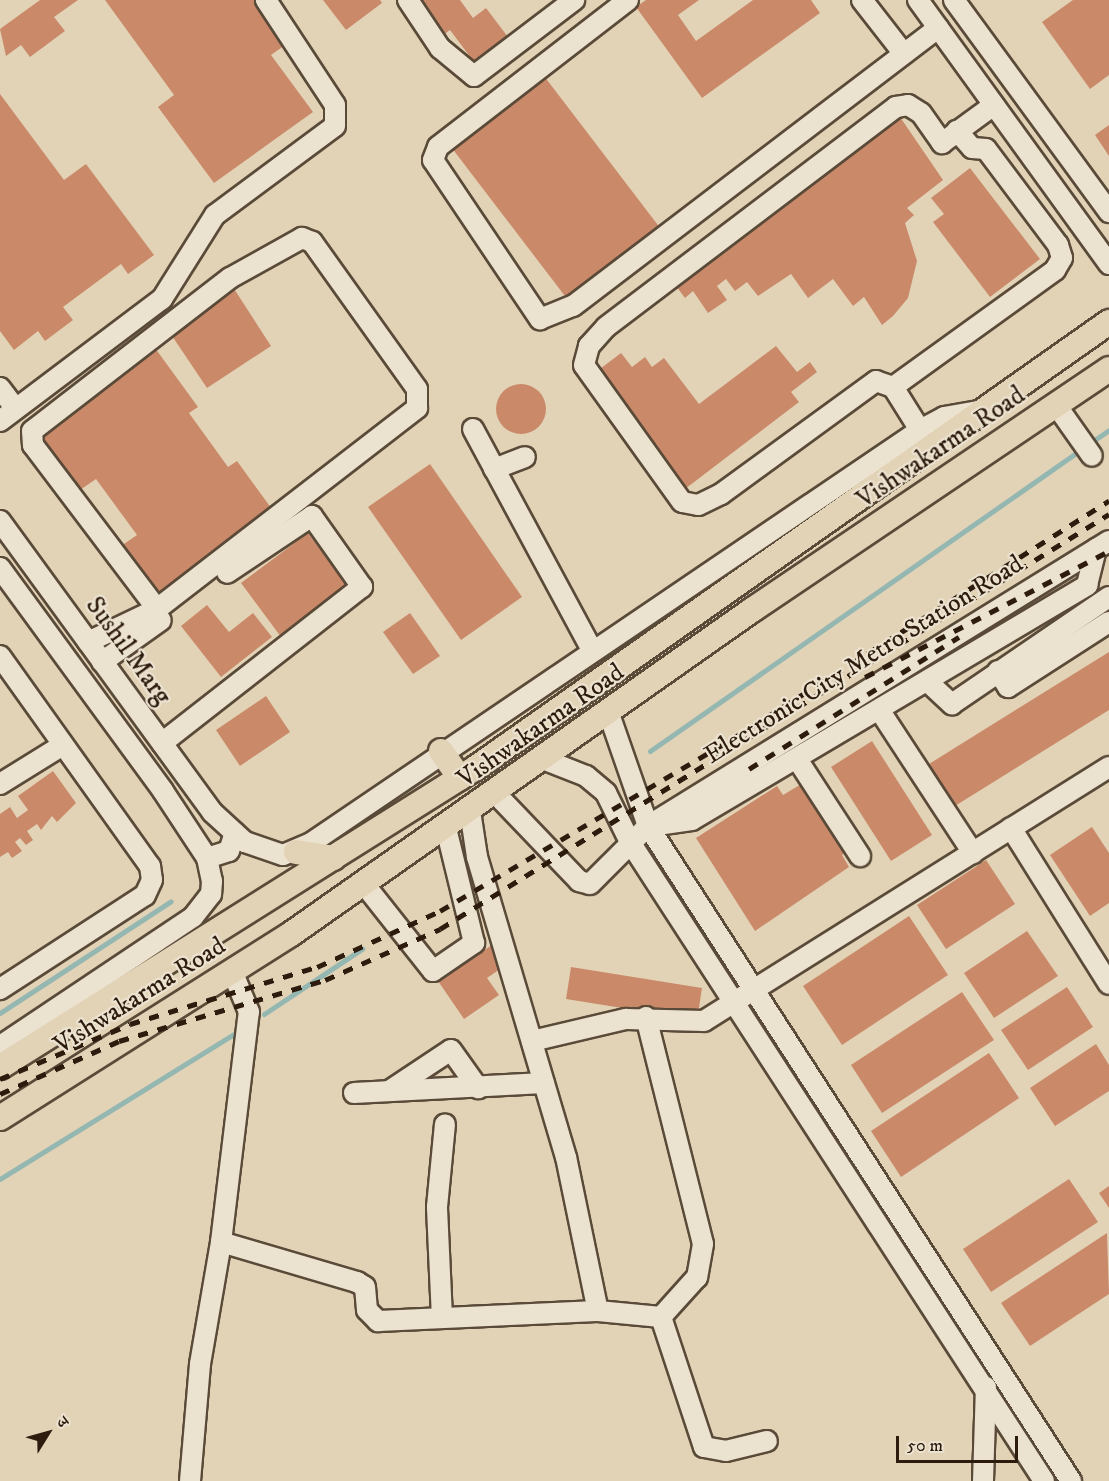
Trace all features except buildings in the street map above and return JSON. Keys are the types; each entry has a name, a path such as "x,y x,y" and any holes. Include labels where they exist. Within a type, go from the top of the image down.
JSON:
{"main road":[{"name":"Vishwakarma Road","path":"0,1067 36,1034 334,858 460,778 1109,322"},
{"name":"Vishwakarma Road","path":"0,1118 232,971 364,884 545,760 752,609 1109,369"},
{"path":"789,549 782,569 792,576 806,573"},
{"path":"736,585 746,583 757,590 752,609"},
{"path":"441,751 460,778"},
{"path":"296,852 334,858"}],"street":[{"path":"0,388 8,415 162,299 216,215 335,126 335,105 266,0"},
{"path":"408,0 440,48 474,76 574,0"},
{"path":"628,0 438,147 433,160 540,319 573,306 938,28"},
{"path":"862,0 904,54"},
{"path":"918,0 1109,264"},
{"path":"954,0 1109,212"},
{"path":"920,430 893,387 876,381 721,494 698,505 682,502 584,365 589,346 606,327 896,107 908,105 921,113 942,143 994,105"},
{"path":"893,387 1055,270 1062,258 1058,244 986,149 972,148 957,131"},
{"path":"88,642 157,609 417,408 417,389 312,242 302,238 291,239 183,311 32,431 33,446 157,609"},
{"path":"1056,405 1092,456"},
{"path":"296,852 591,648 920,430 944,417 982,410"},
{"path":"473,429 591,648"},
{"path":"494,469 525,457"},
{"path":"102,662 305,517 318,520 361,578 359,595 162,743"},
{"name":"Sushil Marg","path":"0,521 213,812 235,833 271,854 296,852"},
{"path":"648,826 692,820 1088,585 1102,545"},
{"name":"Electronic City Metro Station Road","path":"495,794 579,881 590,884 648,826 1102,545"},
{"path":"0,568 207,858 211,894 203,908 36,1034 0,1046"},
{"path":"928,682 952,704 1109,597"},
{"path":"998,671 1008,687 1109,622"},
{"path":"0,656 150,867 152,880 145,895 0,989"},
{"path":"879,711 973,853"},
{"path":"609,714 648,826 1071,1481"},
{"path":"0,784 63,745"},
{"path":"797,759 860,856"},
{"path":"545,760 598,784 630,842 1044,1481"},
{"path":"532,1041 646,1017 704,1021 1109,767"},
{"path":"470,811 477,857 566,1157 598,1311"},
{"path":"364,884 433,971 474,943 446,828"},
{"path":"1011,828 1109,984"},
{"path":"207,858 229,851 235,833"},
{"path":"190,1481 200,1364 221,1242 249,1012 232,971"},
{"path":"646,1017 703,1244 697,1277 662,1317"},
{"path":"389,1091 450,1050 478,1088"},
{"path":"354,1093 544,1083"},
{"path":"442,1318 437,1207 445,1124"},
{"path":"221,1242 357,1282 365,1287 367,1310 378,1321 598,1311 662,1317"},
{"path":"662,1317 704,1447 726,1451 767,1442"},
{"path":"985,1388 1004,1376"},
{"path":"983,1481 985,1388"}],"waterway":[{"path":"650,751 1109,430"},
{"path":"0,1013 171,901"},
{"path":"264,1014 362,949"},
{"path":"0,1179 240,1030"}],"railway":[{"path":"0,1079 130,1024 317,967 440,911 732,739 1109,501"},
{"path":"0,1094 119,1041 325,980 440,929 1109,514"},
{"path":"865,677 1109,551"},
{"path":"749,769 959,637"}]}
